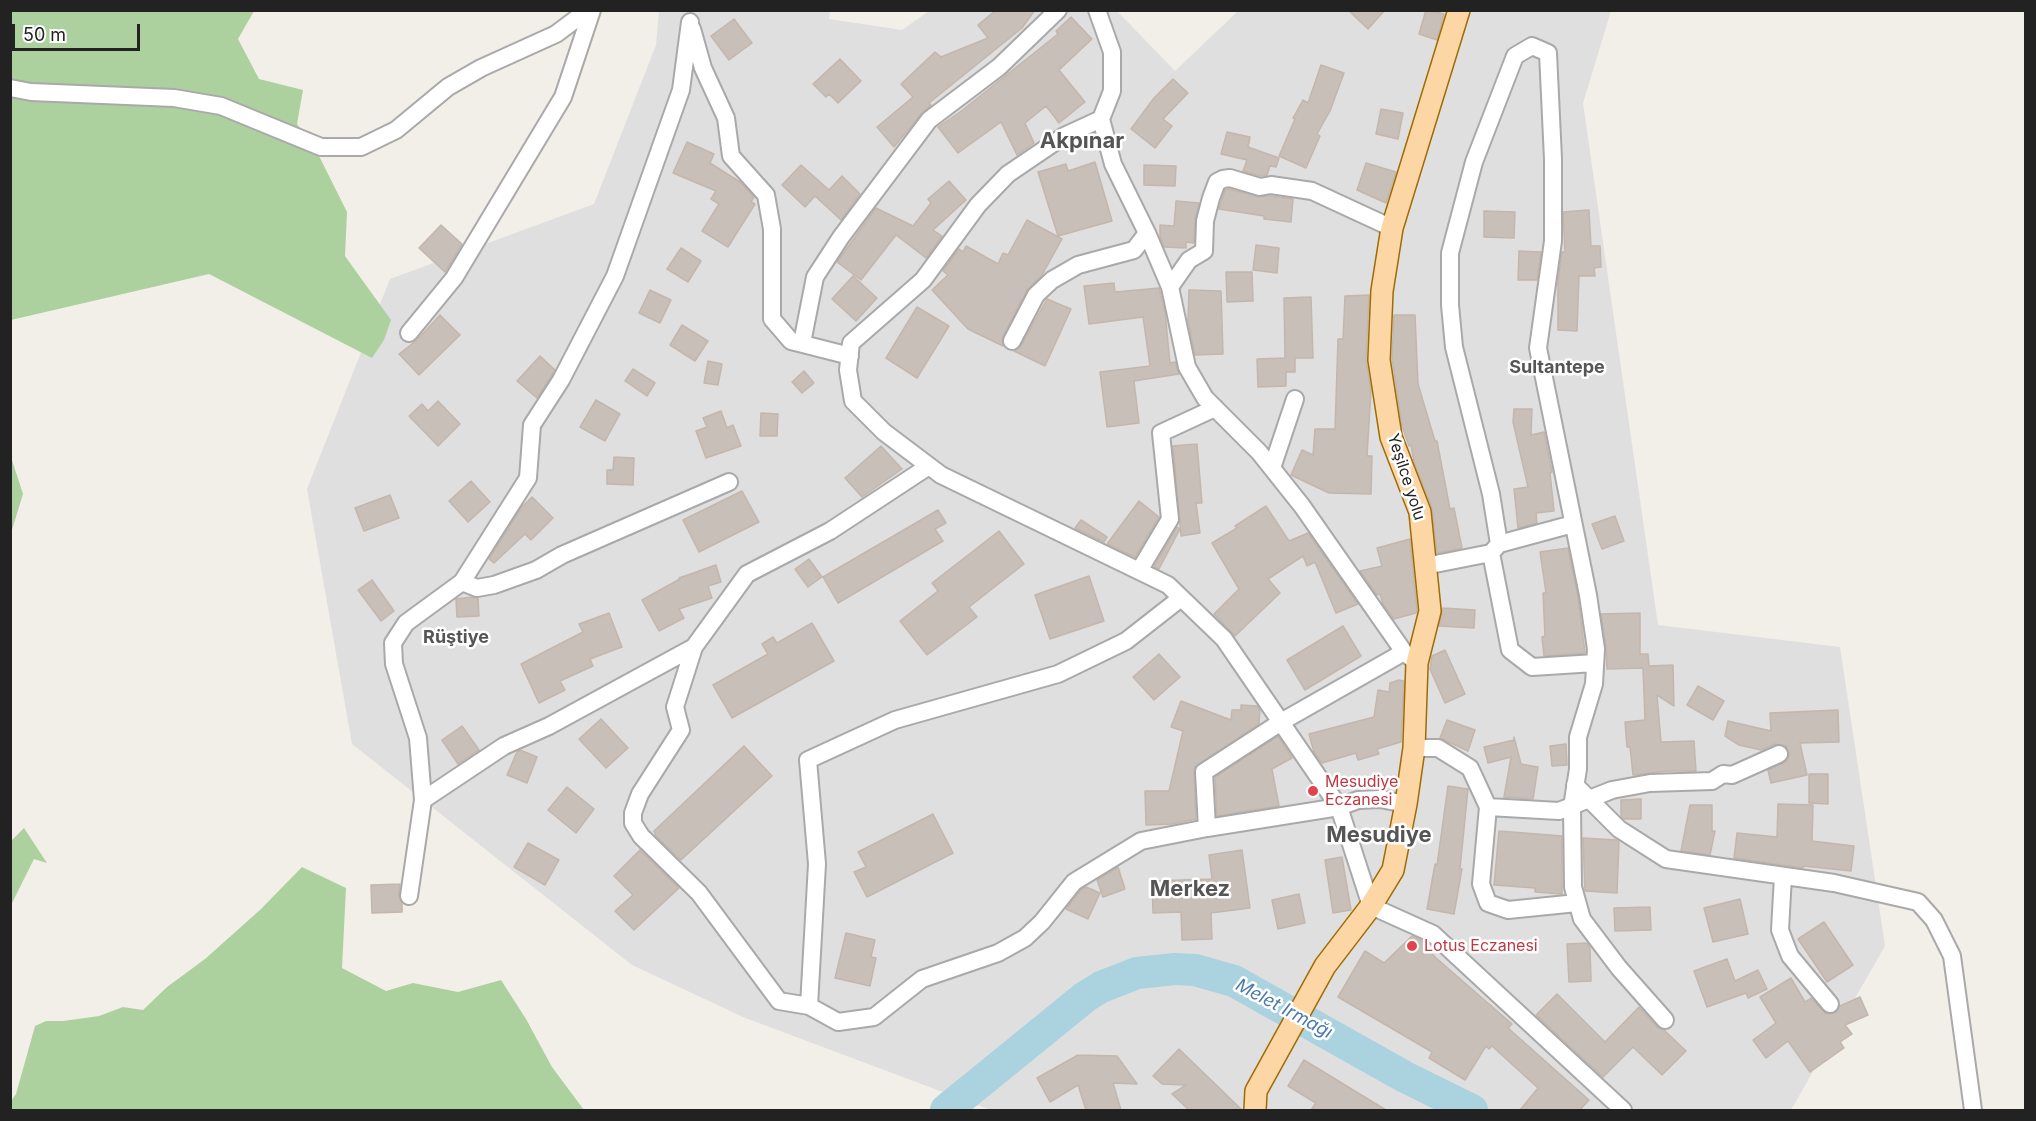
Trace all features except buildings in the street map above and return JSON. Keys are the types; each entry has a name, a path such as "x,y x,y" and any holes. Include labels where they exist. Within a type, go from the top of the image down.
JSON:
{"main road":[{"name":"Yeşilce yolu","path":"1255,1110 1256,1091 1325,966 1371,906 1393,870 1406,804 1414,748 1410,658 1430,611 1420,512 1391,437 1379,360 1382,291 1392,228 1459,10"}],"street":[{"path":"10,88 32,92 174,98 221,106 321,147 361,147 396,130 447,87 481,68 556,34 590,10"},
{"path":"410,333 454,278 563,97 590,10"},
{"path":"802,343 815,277 841,237 929,120 999,67 1058,10"},
{"path":"1096,10 1112,52 1112,91 1101,118 1113,164 1148,233 1170,287 1187,367 1205,398 1259,452 1302,506 1410,658 1281,722 1204,772 1207,828"},
{"path":"689,16 703,68 726,118 731,156 766,195 772,229 772,320 791,340 850,356"},
{"path":"410,896 423,800 417,738 394,664 393,643 406,623 462,582 528,478 532,425 561,380 615,276 681,90 689,16"},
{"path":"1595,663 1532,667 1510,650 1495,548 1491,495 1454,347 1450,305 1450,254 1474,162 1515,56 1532,46 1548,53 1553,159 1553,241 1538,348 1588,595 1596,649 1594,684 1578,737 1578,769 1572,807 1573,887 1582,919 1619,968 1665,1020"},
{"path":"1101,118 1064,136 1008,174 978,205 923,280 851,342 848,370 853,401 884,432 941,475 1168,585 1224,639 1339,807 1371,906 1433,934 1623,1110"},
{"path":"1170,287 1189,260 1204,251 1206,221 1211,198 1217,182 1223,179 1230,178 1260,187 1271,185 1312,190 1392,228"},
{"path":"1012,341 1036,295 1052,280 1078,265 1134,250 1148,233"},
{"path":"1272,468 1295,399"},
{"path":"1139,571 1170,519 1161,433 1215,408"},
{"path":"929,466 830,531 747,574 694,647 675,707 681,730 640,794 633,813 633,823 641,836 699,893 779,1001 809,1006 838,1022 874,1017 922,979 998,953 1025,938 1042,922 1074,882 1141,841 1339,807 1358,800 1380,799 1406,804"},
{"path":"462,582 477,588 494,585 536,570 562,555 729,482"},
{"path":"1425,566 1468,557 1573,524"},
{"path":"809,1006 818,864 808,760 895,720 1058,674 1126,641 1181,598"},
{"path":"423,800 504,746 549,726 694,647"},
{"path":"1414,748 1438,747 1470,768 1488,807 1481,884 1488,903 1508,910 1577,903"},
{"path":"1488,807 1559,811 1612,790 1650,783 1712,781 1724,774 1732,775 1779,754"},
{"path":"1575,784 1618,830 1666,859 1834,883 1918,902 1934,920 1952,956 1972,1110"},
{"path":"1783,876 1780,930 1790,956 1830,1004"}],"shaded area":[{"path":"659,11 830,11 829,19 902,30 929,11 1117,11 1175,71 1238,11 1611,11 1583,103 1658,625 1840,647 1885,946 1791,1110 987,1110 743,1017 632,965 352,744 307,489 390,279 594,204 656,45"}],"green space":[{"path":"11,11 254,11 238,39 259,79 303,90 297,124 316,150 347,212 345,256 391,320 384,340 372,358 209,274 11,320"},
{"path":"11,457 23,494 11,533"},
{"path":"24,828 47,863 34,859 11,905 11,841"},
{"path":"302,867 346,888 342,968 386,991 413,983 458,992 501,980 526,1019 552,1067 584,1110 11,1110 11,1101 16,1094 35,1026 46,1021 99,1016 123,1007 143,1010 167,987 205,959 261,909"}],"waterway":[{"name":"Melet Irmağı","path":"946,1110 1085,997 1101,987 1137,973 1175,969 1195,970 1234,981 1405,1077 1472,1110"}],"place":[{"name":"Mesudiye Eczanesi","path":"1313,791"},
{"name":"Lotus Eczanesi","path":"1412,946"}],"district":[{"name":"Akpınar","path":"1082,141"},
{"name":"Sultantepe","path":"1557,368"},
{"name":"Rüştiye","path":"456,638"},
{"name":"Mesudiye","path":"1379,835"},
{"name":"Merkez","path":"1190,889"}]}
